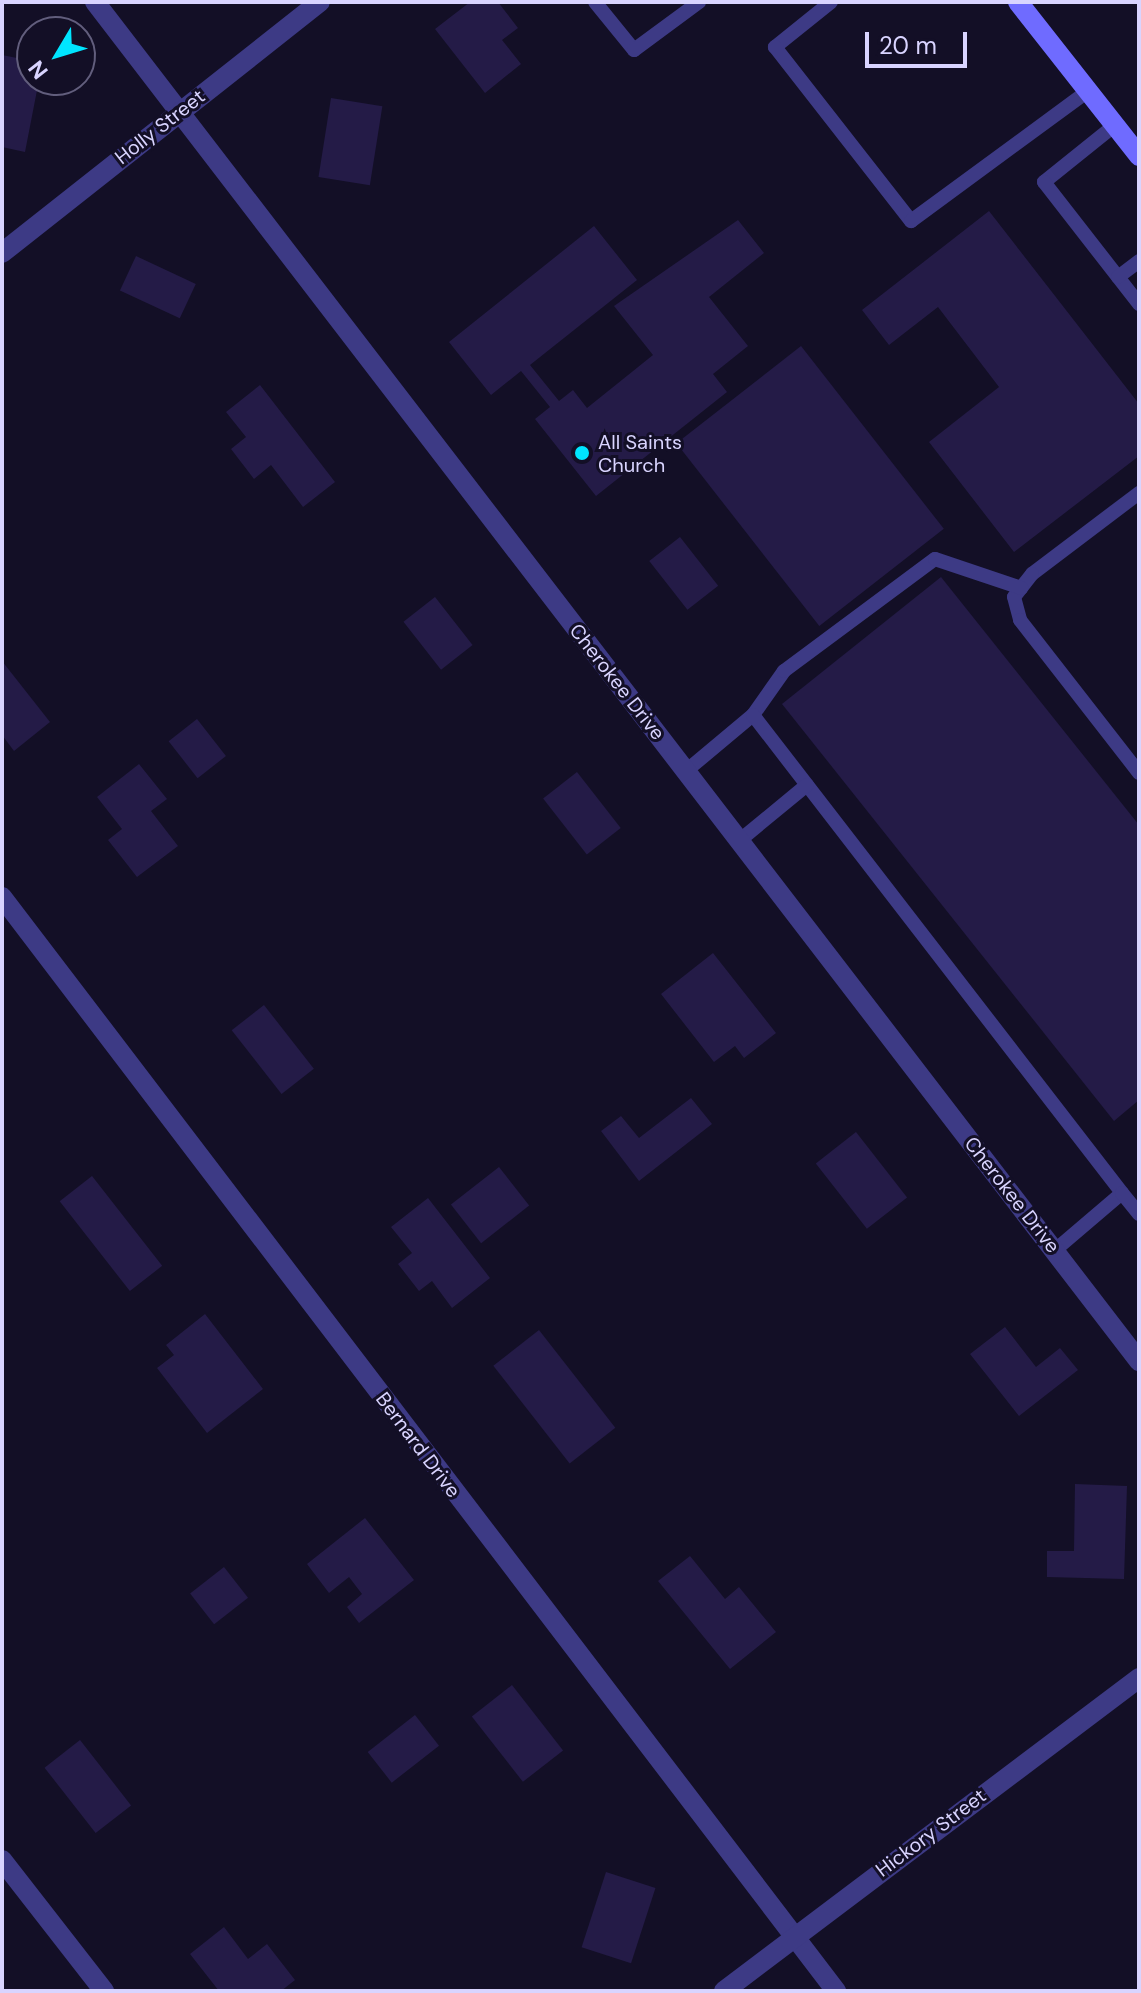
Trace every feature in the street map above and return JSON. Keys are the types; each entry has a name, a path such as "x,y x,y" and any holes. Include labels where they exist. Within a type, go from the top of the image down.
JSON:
{"main road":[{"path":"1018,2 1139,156"}],"street":[{"name":"Cherokee Drive","path":"95,2 1054,1251 1136,1350"},
{"name":"Holly Street","path":"2,253 320,2"},
{"name":"Bernard Drive","path":"2,897 836,1991"},
{"name":"Hickory Street","path":"724,1991 1139,1678"},
{"path":"2,1860 104,1991"}],"lane":[{"path":"595,2 634,50 699,2"},
{"path":"831,2 775,47 911,221 1088,91"},
{"path":"1115,125 1044,182 1139,304"},
{"path":"1118,277 1139,261"},
{"path":"1139,493 1021,588 1014,597 1020,620 1139,773"},
{"path":"686,771 753,715 784,671 935,559 1021,588"},
{"path":"753,715 1139,1214"},
{"path":"739,841 807,785"},
{"path":"1054,1251 1122,1193"}],"building":[{"path":"470,2 498,2 518,28 502,40 521,64 485,93 435,29"},
{"path":"2,55 16,58 16,96 36,96 25,152 2,147"},
{"path":"331,98 382,106 370,185 318,177"},
{"path":"989,211 1139,404 1139,456 1014,552 929,442 999,387 938,307 889,345 862,310"},
{"path":"738,220 764,253 709,297 748,346 713,374 727,392 596,496 535,419 550,407 521,371 491,395 449,342 594,226 637,280 530,365 559,401 573,390 587,408 653,355 614,306"},
{"path":"136,256 196,284 180,318 120,290"},
{"path":"801,346 944,529 819,626 676,443"},
{"path":"260,385 335,482 303,507 271,465 254,479 231,449 246,437 226,412"},
{"path":"680,537 718,586 687,610 649,561"},
{"path":"941,577 1139,825 1139,1100 1114,1121 782,704"},
{"path":"435,597 473,645 441,670 403,622"},
{"path":"2,661 50,722 14,751 2,735"},
{"path":"197,719 226,756 198,778 169,741"},
{"path":"139,764 167,799 151,811 178,846 137,877 108,840 122,829 97,797"},
{"path":"577,772 621,828 587,854 543,798"},
{"path":"713,953 776,1033 744,1058 735,1046 714,1062 661,994"},
{"path":"264,1005 314,1069 282,1094 232,1030"},
{"path":"691,1098 712,1124 639,1181 601,1131 621,1116 639,1138"},
{"path":"856,1132 907,1197 867,1229 816,1163"},
{"path":"499,1167 529,1206 481,1243 451,1205"},
{"path":"92,1176 162,1266 130,1291 60,1201"},
{"path":"428,1198 490,1278 452,1308 432,1281 419,1291 398,1264 412,1253 391,1227"},
{"path":"205,1314 263,1389 207,1433 157,1368 174,1355 166,1345"},
{"path":"1005,1327 1036,1367 1060,1348 1078,1370 1019,1416 970,1354"},
{"path":"539,1330 615,1428 570,1463 493,1366"},
{"path":"1075,1484 1127,1486 1124,1579 1047,1577 1047,1551 1074,1551"},
{"path":"365,1518 414,1580 359,1623 347,1607 362,1594 349,1577 329,1593 307,1564"},
{"path":"690,1556 725,1599 739,1587 776,1632 730,1669 658,1581"},
{"path":"224,1567 248,1598 214,1624 190,1593"},
{"path":"512,1685 563,1750 523,1782 472,1716"},
{"path":"415,1715 439,1746 392,1783 368,1752"},
{"path":"80,1740 131,1805 96,1833 45,1768"},
{"path":"606,1872 655,1888 631,1963 582,1947"},
{"path":"224,1927 248,1959 267,1944 295,1980 281,1991 219,1991 190,1954"}],"place":[{"name":"All Saints Church","path":"582,453"}]}
